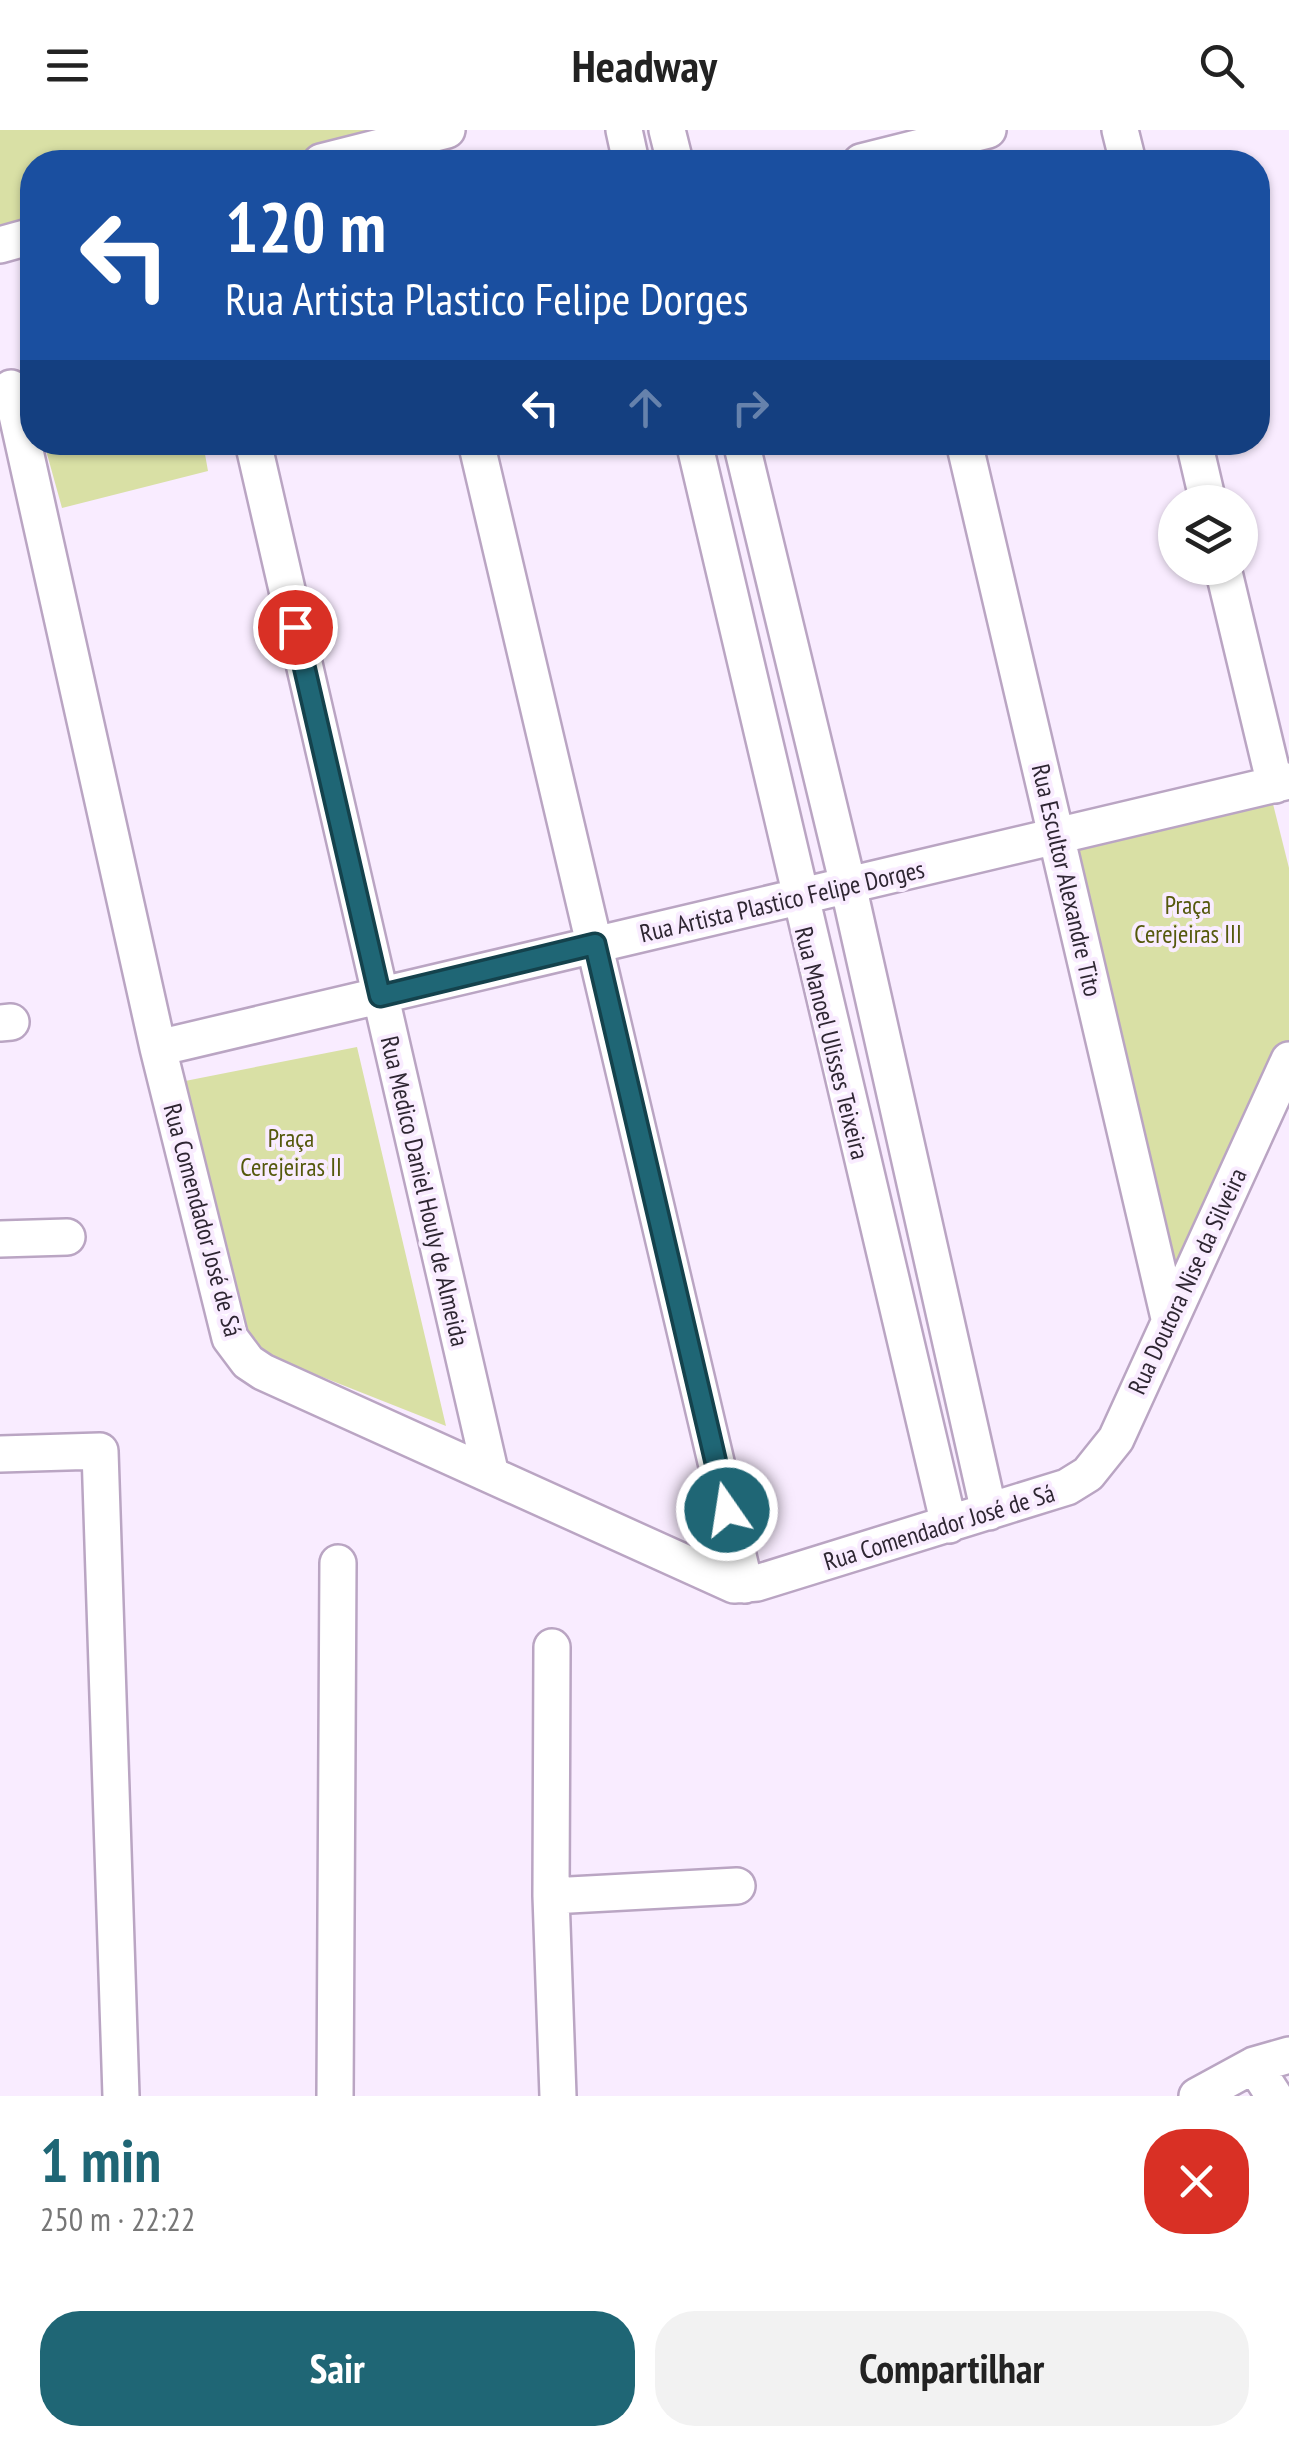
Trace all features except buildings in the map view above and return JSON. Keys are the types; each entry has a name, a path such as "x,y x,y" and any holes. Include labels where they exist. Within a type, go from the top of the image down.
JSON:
{"street":[{"path":"368,150 447,130"},
{"path":"923,150 988,130"},
{"name":"Rua Comendador José de Sá","path":"30,455 158,1048 230,1338 248,1362 734,1585 745,1585 1067,1487"},
{"name":"Rua Medico Daniel Houly de Almeida","path":"256,455 490,1471"},
{"path":"479,455 745,1585"},
{"name":"Rua Manoel Ulisses Teixeira","path":"697,455 948,1525"},
{"name":"Rua Manoel Ulisses Teixeira","path":"744,455 848,885 989,1512"},
{"name":"Rua Escultor Alexandre Tito","path":"967,455 1169,1318"},
{"path":"1197,455 1204,485"},
{"path":"1229,585 1282,783"},
{"name":"Rua Artista Plastico Felipe Dorges","path":"158,1048 1282,783"},
{"name":"Rua Doutora Nise da Silveira","path":"1067,1487 1088,1474 1116,1439 1289,1060"},
{"path":"0,1239 67,1238"},
{"path":"0,1454 100,1451 121,2096"},
{"path":"334,2096 338,1564"},
{"path":"552,1647 551,1896 558,2096"},
{"path":"551,1896 737,1886"},
{"path":"1212,2092 1254,2066 1289,2055"},
{"path":"1254,2066 1274,2096"}],"green space":[{"path":"0,130 406,130 330,150 20,150 20,228 0,233"},
{"path":"47,455 205,455 208,471 62,508"},
{"name":"Praça Cerejeiras III","path":"1271,796 1289,868 1289,1076 1175,1315 1066,845"},
{"name":"Praça Cerejeiras II","path":"357,1047 446,1426 249,1348 180,1082"}],"route":[{"path":"295,627 380,996 595,944 727,1510"}]}
